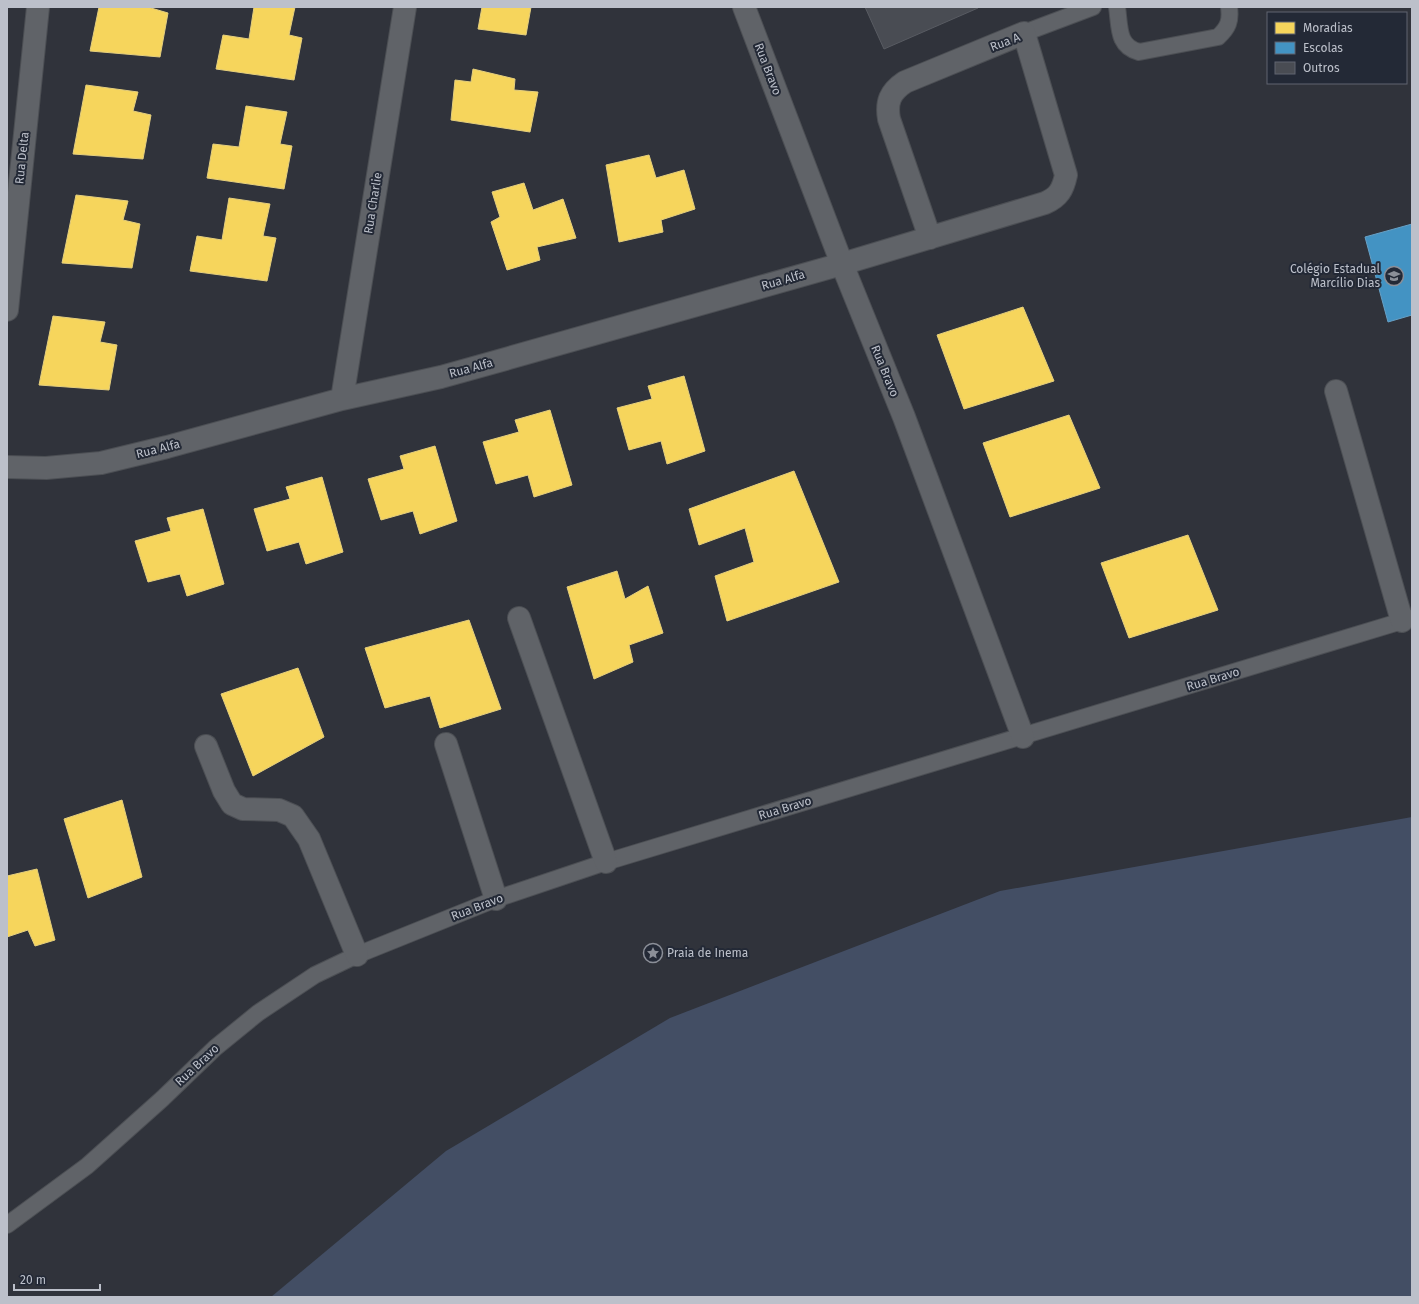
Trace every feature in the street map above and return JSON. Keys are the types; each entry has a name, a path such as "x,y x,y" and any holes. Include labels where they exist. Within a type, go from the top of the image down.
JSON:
{"street":[{"name":"Rua Delta","path":"7,310 38,7"},
{"name":"Rua Charlie","path":"342,399 405,7"},
{"name":"Rua Bravo","path":"744,7 842,264 904,417 1023,737"},
{"name":"Rua A","path":"1024,33 1066,175 1061,192 1054,199 930,238 889,119 887,107 890,96 896,88 905,82 1024,33"},
{"name":"Rua Alfa","path":"7,467 46,468 101,463 167,447 342,399 441,377 930,238"},
{"name":"Rua Bravo","path":"1336,392 1407,620"},
{"path":"519,618 606,862"},
{"path":"446,744 496,899"},
{"path":"206,746 224,791 232,804 243,809 279,810 293,816 309,839 357,955"}],"lane":[{"path":"1024,33 1093,7"},
{"path":"1117,7 1123,43 1129,50 1139,52 1218,37 1226,30 1230,21 1229,7"},
{"name":"Rua Bravo","path":"7,1225 87,1166 162,1099 215,1048 258,1013 315,975 357,955 496,899 606,862 1407,620"}],"water":[{"path":"1412,817 1412,1297 271,1297 446,1151 670,1018 1000,891"}],"building: Moradias":[{"path":"99,7 151,7 168,13 160,57 90,51"},
{"path":"254,7 295,7 289,35 302,38 294,80 216,69 223,35 249,39"},
{"path":"482,7 531,7 526,35 478,29"},
{"path":"473,69 515,79 514,90 538,92 530,132 451,120 455,80 471,82"},
{"path":"86,85 138,92 133,111 151,115 143,159 73,154"},
{"path":"246,106 287,112 280,144 292,146 284,189 207,178 213,144 239,147"},
{"path":"649,155 656,178 684,170 695,209 661,220 663,232 619,242 606,165"},
{"path":"524,183 533,210 563,199 576,238 537,247 540,260 507,270 491,222 500,217 492,192"},
{"path":"76,195 128,201 123,220 140,224 132,268 62,263"},
{"path":"229,198 270,204 263,236 276,238 267,281 190,271 197,236 222,240"},
{"path":"1023,307 1054,381 964,409 937,335"},
{"path":"53,316 105,322 100,342 117,345 109,390 39,385"},
{"path":"684,376 705,451 667,464 661,441 629,450 617,408 652,399 648,386"},
{"path":"550,410 572,485 534,497 528,475 496,484 483,442 519,432 515,420"},
{"path":"1069,415 1100,488 1010,517 983,443"},
{"path":"435,446 457,521 420,534 413,511 381,520 368,479 404,469 400,456"},
{"path":"794,471 839,582 727,621 715,576 754,562 745,528 699,545 689,509"},
{"path":"322,477 343,552 306,564 299,542 267,551 254,509 290,499 286,487"},
{"path":"203,509 224,584 187,596 180,574 148,582 135,541 171,531 167,518"},
{"path":"1188,535 1218,610 1129,638 1101,563"},
{"path":"617,571 625,599 648,586 663,633 629,645 633,662 594,679 567,587"},
{"path":"469,620 501,709 440,728 430,696 385,708 365,648"},
{"path":"298,668 324,737 253,776 221,694"},
{"path":"122,800 142,877 88,898 64,819"},
{"path":"37,869 55,940 35,946 28,930 7,937 7,876"}],"building: Escolas":[{"name":"Colégio Estadual Marcílio Dias","path":"1412,224 1412,315 1388,322 1365,237"}],"building: Outros":[{"path":"865,7 978,7 978,8 884,49"}],"place":[{"name":"Colégio Estadual Marcílio Dias","path":"1394,276"},
{"name":"Praia de Inema","path":"653,953"}]}
